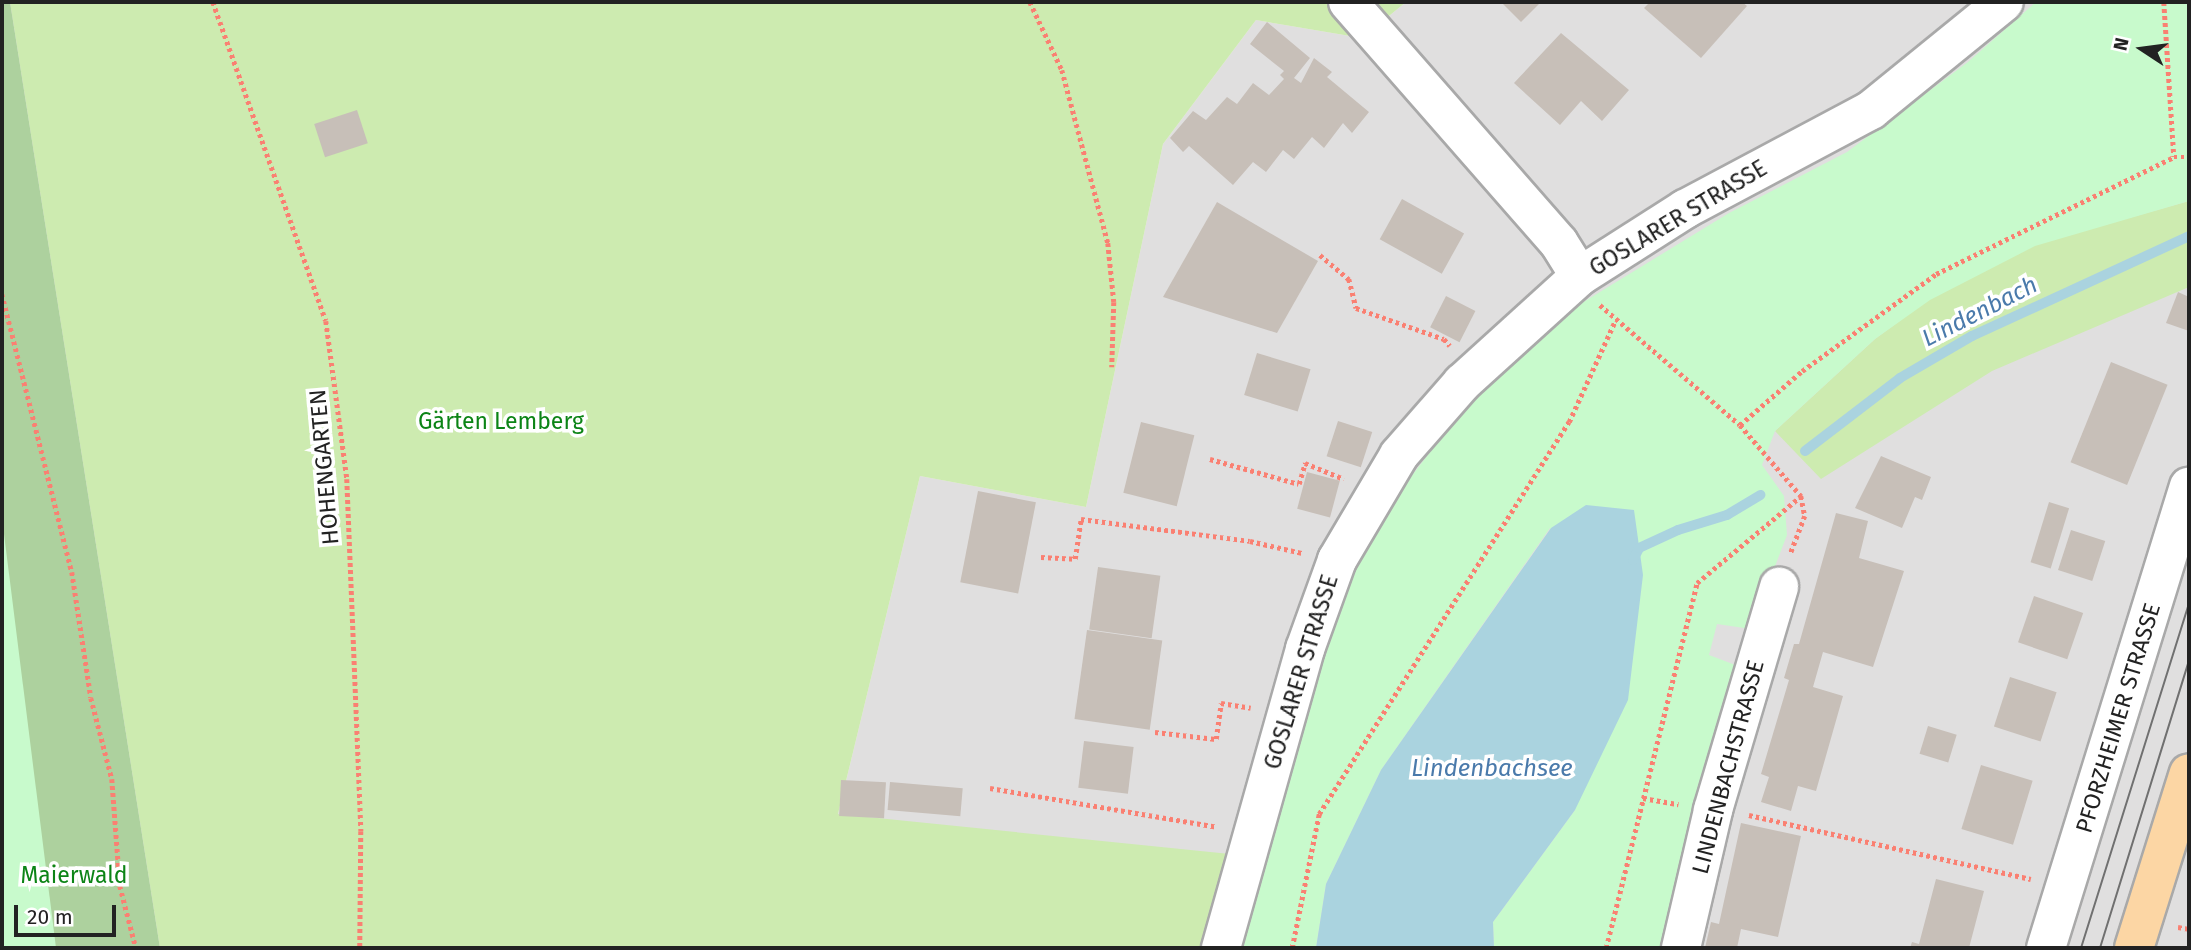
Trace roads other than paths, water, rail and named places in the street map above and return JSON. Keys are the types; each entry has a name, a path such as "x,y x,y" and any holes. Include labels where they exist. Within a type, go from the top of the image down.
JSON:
{"main road":[{"path":"2134,948 2189,773"}],"street":[{"path":"1348,2 1559,243 1580,276"},
{"name":"GOSLARER STRASSE","path":"1221,948 1286,714 1337,561 1399,455 1474,373 1580,276 1685,209 1871,110 2004,2"},
{"name":"PFORZHEIMER STRASSE","path":"2046,948 2189,487"},
{"name":"LINDENBACHSTRASSE","path":"1681,948 1713,810 1779,587"}],"water":[{"name":"Lindenbachsee","path":"1586,505 1634,510 1643,575 1628,700 1575,810 1493,922 1494,948 1316,948 1326,884 1381,770 1551,528"}],"waterway":[{"name":"Lindenbach","path":"1805,451 1900,378 1972,336 2189,236"},
{"name":"Lindenbach","path":"1633,560 1639,548 1678,530 1727,515 1760,495"}],"tram line":[{"path":"2081,948 2189,604"},
{"path":"2100,948 2189,661"}],"park label":[{"name":"Gärten Lemberg","path":"501,421"},
{"name":"Maierwald","path":"74,875"}]}
